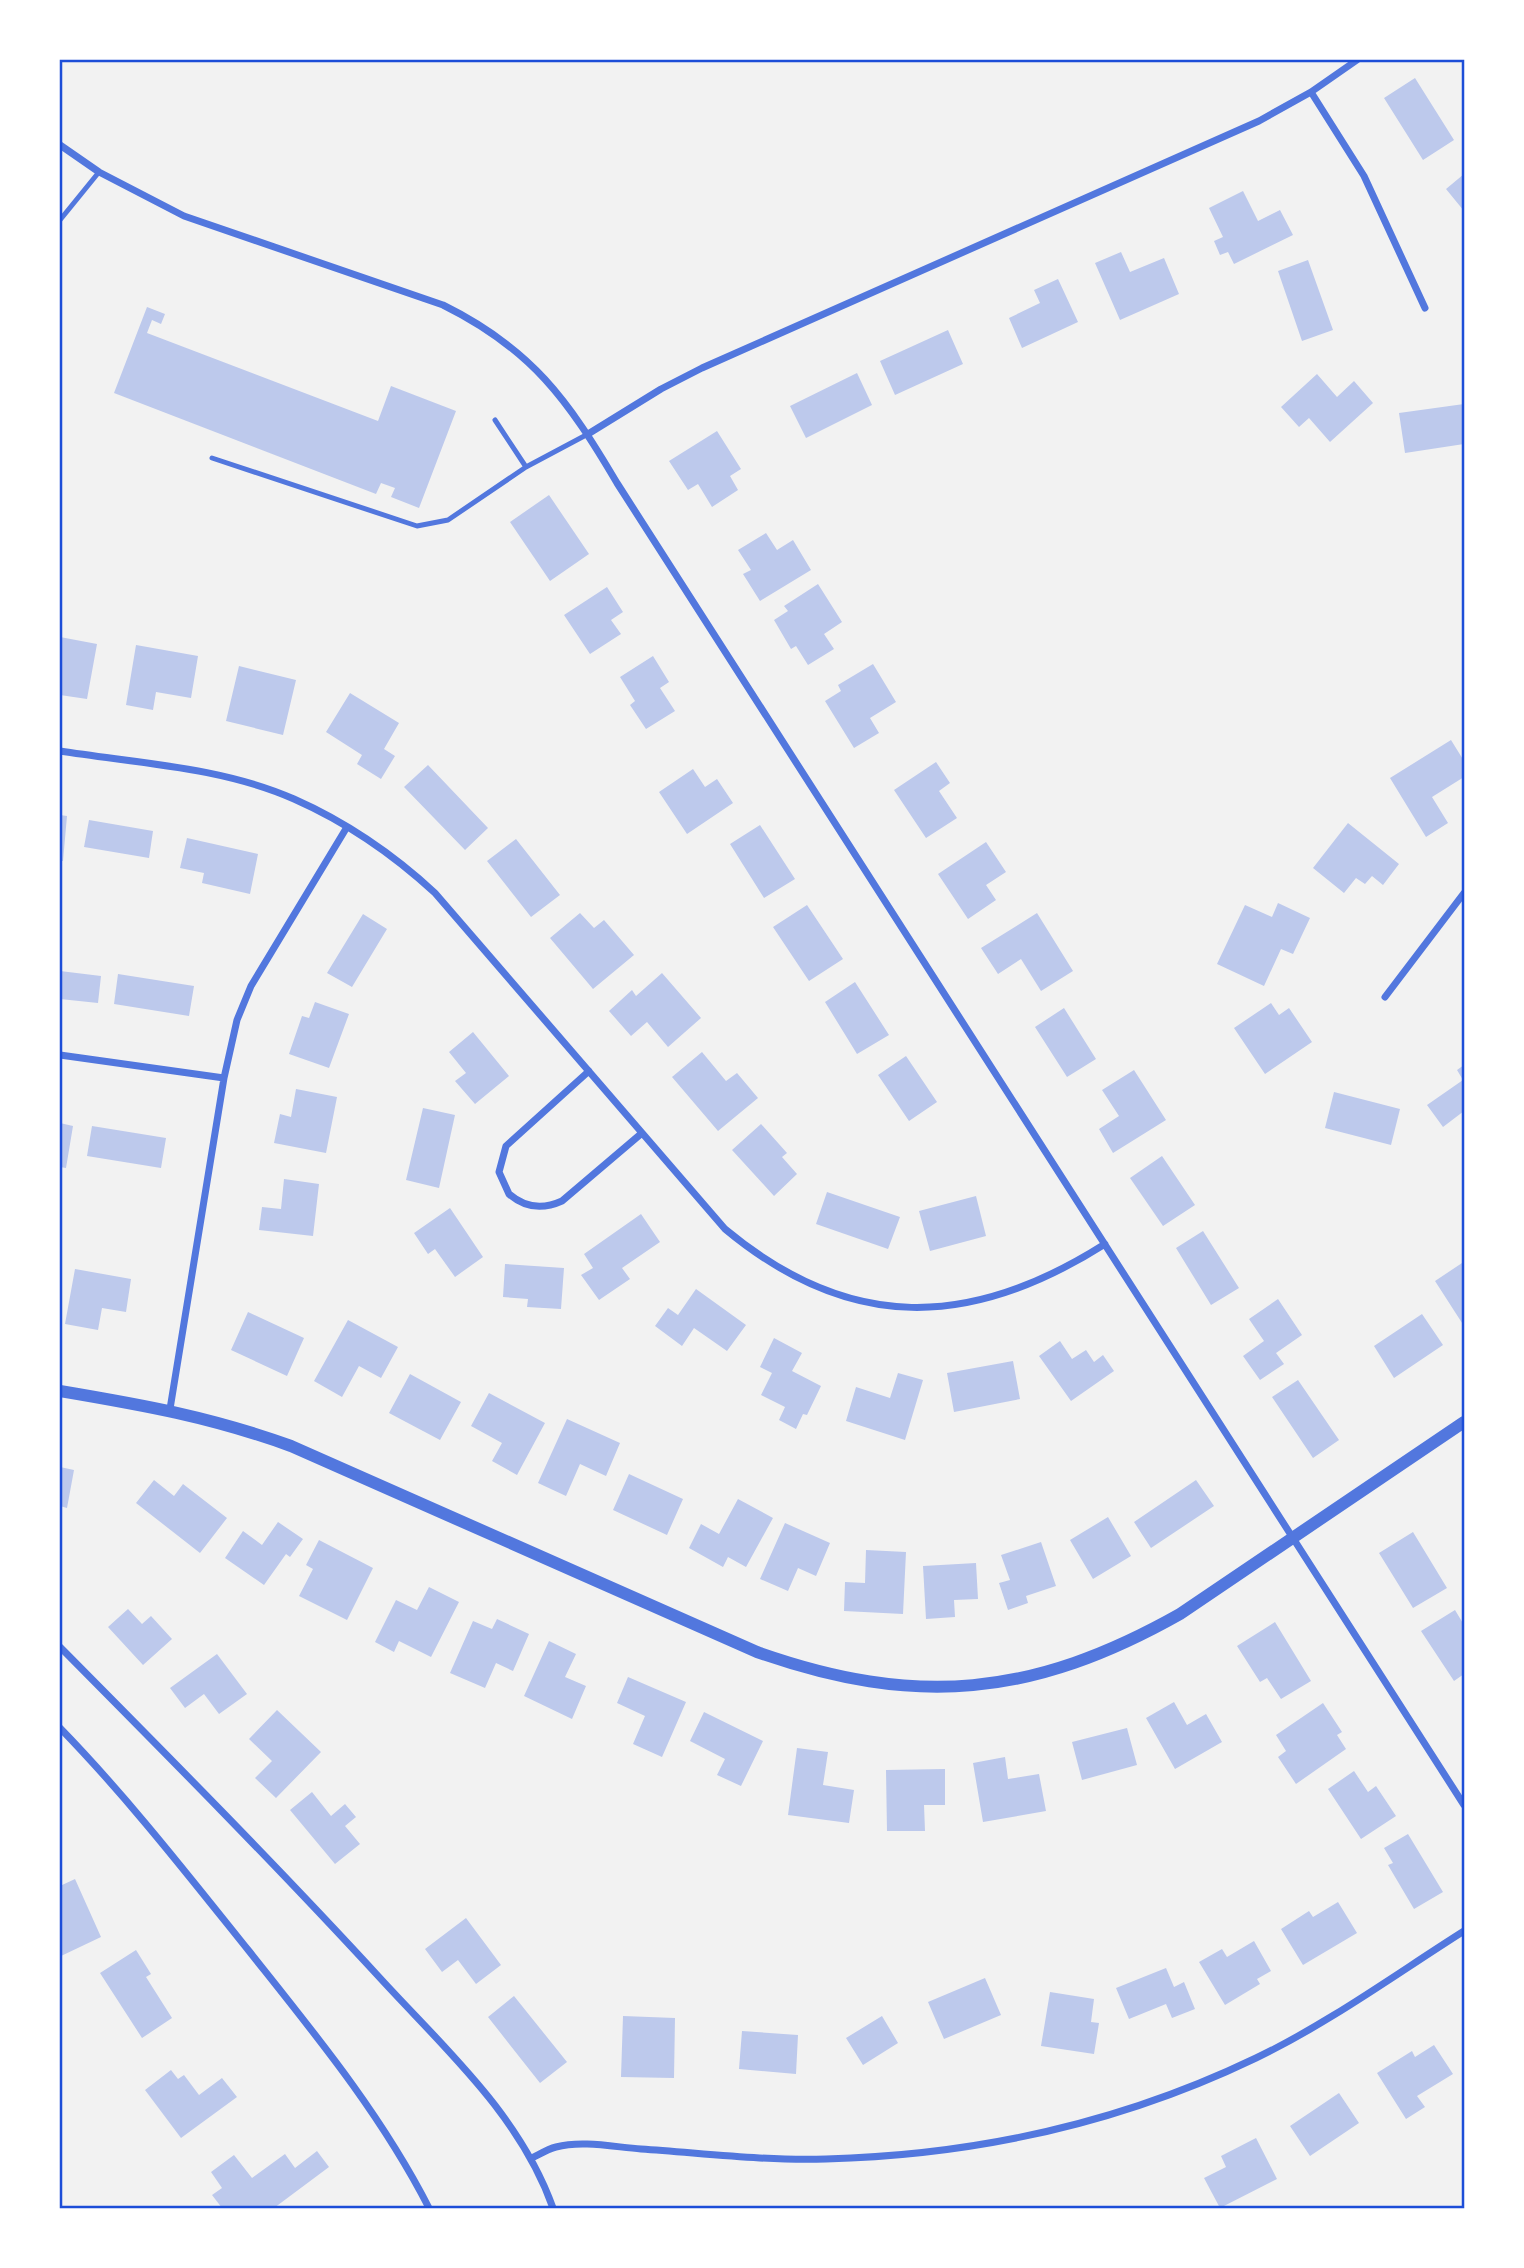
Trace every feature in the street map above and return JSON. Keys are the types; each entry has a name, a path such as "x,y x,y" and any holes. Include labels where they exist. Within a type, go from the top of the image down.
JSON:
{"street":[{"path":"588,435 661,388 702,368 1259,121 1311,92 1357,60"},
{"path":"1311,92 1364,176 1425,308"},
{"path":"60,145 99,172 184,216 443,305 484,326 538,370 588,435 1465,1805"},
{"path":"60,751 246,783 293,799 346,827 402,863 435,894 725,1229 761,1259 808,1285 857,1300 898,1306 962,1304 1024,1289 1066,1269 1105,1244"},
{"path":"170,1409 224,1078 237,1020 251,986 346,827"},
{"path":"1385,997 1465,893"},
{"path":"60,1055 224,1078"},
{"path":"589,1071 506,1146 499,1172 509,1194 536,1207 548,1207 562,1201 642,1133"},
{"path":"60,1391 170,1409 230,1424 291,1446 757,1652 835,1676 890,1686 976,1685 1043,1673 1088,1660 1133,1640 1180,1614 1465,1422"},
{"path":"60,1647 312,1904 487,2095 532,2158 553,2208"},
{"path":"60,1728 150,1826 348,2075 388,2134 429,2208"},
{"path":"532,2158 557,2147 589,2145 764,2158 846,2159 952,2151 1056,2130 1112,2115 1187,2088 1257,2057 1308,2031 1465,1931"}],"lane":[{"path":"60,220 99,172"},
{"path":"495,420 526,467"},
{"path":"212,458 417,526 448,520 526,467 588,435"}],"building":[{"path":"1415,78 1454,140 1423,160 1384,98"},
{"path":"1464,174 1464,211 1446,189"},
{"path":"1243,191 1258,221 1280,210 1293,235 1234,264 1228,252 1220,255 1214,241 1223,237 1209,208"},
{"path":"1121,252 1130,272 1164,258 1179,294 1120,320 1095,263"},
{"path":"1308,260 1333,330 1302,341 1278,271"},
{"path":"1058,279 1078,322 1022,348 1009,318 1040,303 1034,290"},
{"path":"147,307 165,314 161,324 152,320 147,333 378,421 391,386 456,411 419,508 391,497 395,488 381,483 376,494 114,393"},
{"path":"948,330 963,364 895,395 880,361"},
{"path":"857,373 872,405 806,438 790,406"},
{"path":"1317,374 1337,397 1354,381 1373,403 1330,442 1309,418 1299,427 1281,407"},
{"path":"1464,404 1464,444 1405,453 1399,413"},
{"path":"717,431 741,469 730,476 738,490 712,507 698,484 688,490 669,461"},
{"path":"549,495 589,554 550,581 510,522"},
{"path":"766,533 777,550 793,540 811,570 760,601 743,574 751,570 738,550"},
{"path":"818,584 842,622 824,634 834,649 808,665 796,646 791,649 774,620 788,611 784,606"},
{"path":"607,587 623,612 611,620 621,634 590,654 564,615"},
{"path":"60,637 97,644 87,699 60,695"},
{"path":"136,645 198,656 191,698 156,692 153,710 126,705"},
{"path":"653,656 669,682 660,688 675,711 646,729 630,705 635,701 620,677"},
{"path":"873,664 896,702 870,718 879,733 854,748 825,701 841,691 838,685"},
{"path":"239,666 296,680 283,735 226,721"},
{"path":"350,693 399,723 384,749 395,756 381,779 357,764 362,755 326,732"},
{"path":"1451,740 1464,761 1464,777 1432,797 1448,823 1426,837 1390,778"},
{"path":"936,762 950,783 939,791 957,818 926,838 894,790"},
{"path":"428,765 488,828 465,850 404,787"},
{"path":"693,769 705,787 717,779 733,803 687,834 659,792"},
{"path":"60,815 67,816 63,861 60,861"},
{"path":"89,820 153,831 149,858 84,847"},
{"path":"1348,823 1399,864 1383,885 1372,876 1365,884 1356,878 1344,893 1313,868"},
{"path":"760,825 795,879 764,898 730,844"},
{"path":"187,838 258,854 250,894 202,883 204,873 180,868"},
{"path":"516,839 560,895 531,917 487,861"},
{"path":"986,842 1006,872 986,885 996,900 968,919 938,874"},
{"path":"1278,903 1310,918 1293,954 1281,949 1264,986 1217,964 1245,905 1272,917"},
{"path":"807,905 843,959 809,981 773,927"},
{"path":"580,913 594,928 604,920 634,955 593,989 550,938"},
{"path":"1037,913 1073,971 1041,991 1021,959 998,974 981,948"},
{"path":"363,914 387,929 352,987 327,973"},
{"path":"60,971 101,976 98,1003 60,999"},
{"path":"662,973 701,1018 668,1047 647,1022 631,1036 609,1011 632,990 636,996"},
{"path":"118,974 194,986 189,1016 114,1004"},
{"path":"855,982 889,1035 857,1054 825,1002"},
{"path":"315,1002 349,1014 329,1068 289,1054 302,1016 309,1018"},
{"path":"1271,1003 1279,1015 1289,1008 1312,1042 1265,1074 1234,1028"},
{"path":"1064,1008 1096,1059 1067,1077 1035,1027"},
{"path":"473,1032 509,1076 475,1104 455,1081 466,1073 449,1052"},
{"path":"702,1052 726,1081 737,1073 758,1098 718,1131 672,1077"},
{"path":"906,1056 937,1102 909,1121 878,1075"},
{"path":"1464,1065 1464,1111 1443,1127 1427,1105 1463,1080 1457,1070"},
{"path":"1134,1070 1166,1120 1113,1153 1099,1129 1119,1116 1102,1090"},
{"path":"296,1089 337,1097 326,1153 274,1143 280,1114 291,1117"},
{"path":"1334,1092 1400,1109 1391,1145 1325,1128"},
{"path":"423,1108 455,1115 439,1188 406,1180"},
{"path":"60,1123 73,1126 66,1168 60,1167"},
{"path":"761,1124 787,1153 782,1157 797,1174 774,1196 732,1150"},
{"path":"92,1126 166,1138 161,1168 87,1156"},
{"path":"1162,1156 1195,1205 1163,1226 1130,1178"},
{"path":"284,1179 319,1184 313,1236 259,1230 262,1207 281,1209"},
{"path":"827,1192 900,1217 888,1249 816,1224"},
{"path":"976,1196 986,1236 930,1251 919,1211"},
{"path":"450,1208 483,1257 455,1277 435,1249 428,1254 414,1233"},
{"path":"641,1214 660,1242 622,1268 630,1279 599,1300 581,1275 593,1268 584,1254"},
{"path":"1203,1231 1239,1288 1211,1305 1176,1248"},
{"path":"1462,1263 1464,1267 1464,1326 1435,1281"},
{"path":"505,1264 564,1268 561,1309 527,1307 528,1299 503,1297"},
{"path":"75,1269 131,1279 126,1312 102,1308 98,1330 65,1324"},
{"path":"696,1289 746,1325 727,1351 694,1328 682,1346 655,1326 668,1308 678,1315"},
{"path":"1278,1299 1302,1335 1276,1353 1284,1364 1260,1380 1243,1356 1264,1341 1249,1319"},
{"path":"248,1312 304,1338 287,1376 231,1350"},
{"path":"1422,1314 1443,1345 1394,1378 1374,1346"},
{"path":"348,1320 398,1347 381,1378 359,1366 342,1397 314,1381"},
{"path":"774,1338 802,1353 792,1371 821,1386 807,1415 803,1414 796,1429 779,1420 785,1407 761,1395 772,1373 760,1367"},
{"path":"1060,1341 1072,1359 1086,1350 1094,1362 1103,1355 1114,1371 1071,1401 1039,1356"},
{"path":"1013,1361 1020,1399 954,1412 947,1373"},
{"path":"898,1373 923,1380 905,1440 846,1421 856,1387 890,1398"},
{"path":"410,1374 461,1402 440,1440 389,1413"},
{"path":"1298,1380 1339,1440 1313,1458 1272,1397"},
{"path":"489,1393 545,1423 517,1475 492,1461 502,1443 471,1426"},
{"path":"567,1419 620,1443 606,1476 580,1464 566,1496 538,1483"},
{"path":"60,1467 74,1470 67,1508 60,1506"},
{"path":"629,1474 683,1499 667,1535 613,1510"},
{"path":"154,1480 174,1496 183,1484 227,1518 200,1553 136,1503"},
{"path":"1196,1480 1214,1506 1151,1548 1134,1522"},
{"path":"738,1499 773,1518 746,1567 728,1557 723,1567 689,1548 701,1524 719,1534"},
{"path":"1108,1517 1131,1556 1093,1579 1070,1540"},
{"path":"278,1522 303,1539 290,1557 286,1554 264,1585 225,1558 243,1531 262,1545"},
{"path":"785,1523 830,1543 816,1576 798,1568 788,1591 760,1579"},
{"path":"1413,1532 1447,1588 1413,1608 1379,1553"},
{"path":"319,1540 373,1568 347,1620 299,1596 313,1569 306,1565"},
{"path":"1041,1542 1056,1586 1026,1596 1028,1603 1008,1610 999,1583 1010,1580 1001,1555"},
{"path":"866,1550 906,1552 903,1614 844,1611 845,1582 865,1583"},
{"path":"976,1563 978,1599 954,1600 955,1617 926,1619 923,1566"},
{"path":"429,1587 459,1602 431,1657 399,1641 394,1652 375,1642 396,1600 417,1610"},
{"path":"128,1609 142,1624 151,1616 172,1639 143,1665 108,1627"},
{"path":"1455,1610 1464,1625 1464,1674 1454,1681 1421,1631"},
{"path":"497,1619 529,1634 513,1671 496,1663 485,1688 450,1673 473,1621 492,1629"},
{"path":"1275,1622 1311,1681 1281,1699 1267,1678 1260,1682 1237,1646"},
{"path":"549,1641 576,1654 565,1677 586,1686 572,1719 524,1696"},
{"path":"217,1654 247,1694 219,1714 204,1694 185,1708 170,1688"},
{"path":"628,1677 686,1702 662,1757 633,1744 645,1716 617,1703"},
{"path":"1174,1702 1187,1725 1206,1714 1222,1742 1175,1769 1146,1718"},
{"path":"1323,1703 1342,1732 1337,1735 1346,1749 1296,1784 1278,1757 1286,1751 1276,1735"},
{"path":"277,1710 321,1752 276,1798 255,1778 272,1761 249,1739"},
{"path":"704,1712 763,1741 741,1786 717,1775 725,1759 690,1741"},
{"path":"1127,1728 1137,1765 1082,1780 1072,1742"},
{"path":"797,1748 828,1752 823,1785 854,1790 849,1823 788,1815"},
{"path":"1005,1757 1008,1779 1039,1774 1046,1811 983,1822 973,1763"},
{"path":"945,1769 945,1805 924,1805 925,1831 887,1831 886,1770"},
{"path":"1354,1771 1368,1792 1376,1786 1396,1816 1361,1839 1328,1789"},
{"path":"312,1792 331,1816 345,1804 356,1817 345,1826 360,1844 335,1864 290,1810"},
{"path":"1408,1834 1443,1892 1414,1909 1388,1865 1393,1863 1384,1848"},
{"path":"75,1879 101,1937 61,1956 60,1886"},
{"path":"1338,1902 1357,1933 1303,1965 1281,1929 1309,1911 1313,1917"},
{"path":"466,1918 501,1965 476,1984 458,1960 442,1972 425,1949"},
{"path":"1254,1941 1271,1971 1257,1979 1260,1984 1225,2005 1199,1962 1222,1949 1227,1957"},
{"path":"136,1950 151,1974 146,1977 172,2018 142,2038 100,1973"},
{"path":"1166,1968 1174,1987 1184,1982 1195,2009 1172,2018 1166,2004 1129,2019 1116,1988"},
{"path":"985,1978 1001,2015 944,2039 928,2002"},
{"path":"1050,1992 1094,1999 1091,2022 1099,2023 1094,2054 1041,2046"},
{"path":"514,1996 567,2062 540,2083 488,2017"},
{"path":"623,2016 675,2018 674,2078 621,2077"},
{"path":"882,2016 898,2043 863,2065 846,2038"},
{"path":"742,2031 798,2035 796,2074 739,2069"},
{"path":"1434,2045 1453,2074 1417,2096 1425,2107 1406,2119 1377,2073 1412,2051 1415,2057"},
{"path":"171,2070 178,2079 184,2075 199,2095 222,2078 237,2097 181,2138 145,2090"},
{"path":"1339,2093 1359,2123 1310,2156 1290,2126"},
{"path":"1256,2138 1277,2179 1220,2208 1204,2178 1226,2167 1221,2156"},
{"path":"317,2151 329,2167 274,2208 222,2208 212,2195 222,2188 211,2172 234,2155 252,2178 285,2154 295,2168"}]}
